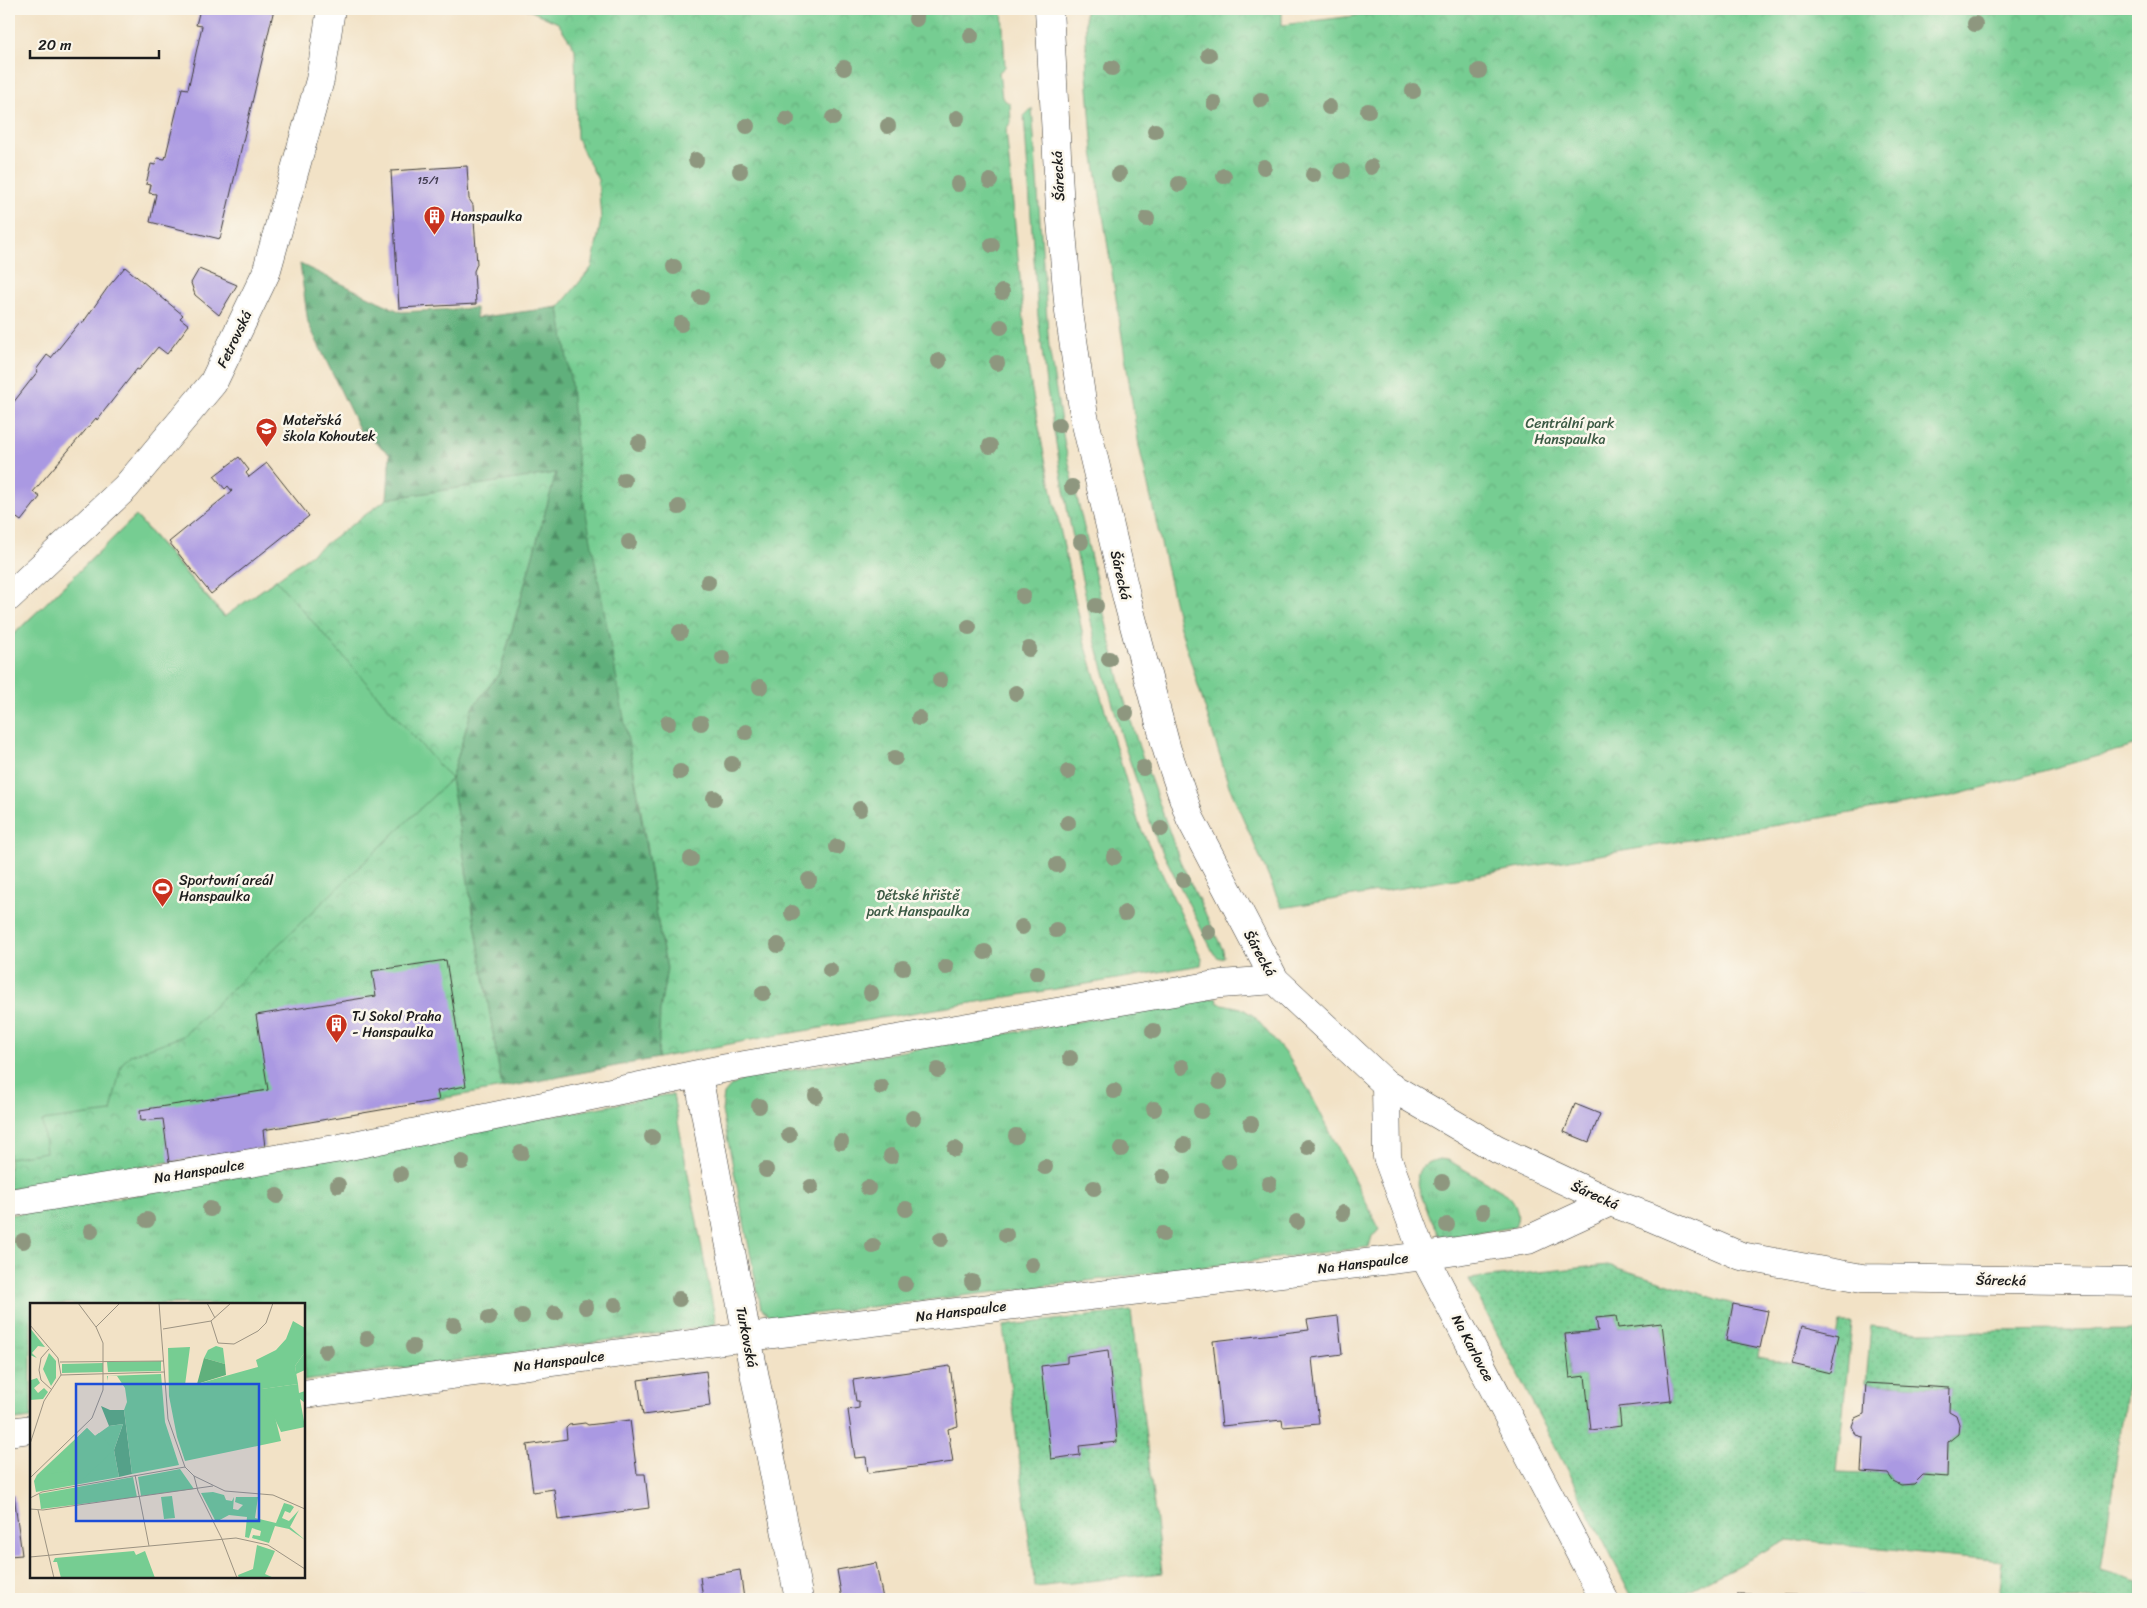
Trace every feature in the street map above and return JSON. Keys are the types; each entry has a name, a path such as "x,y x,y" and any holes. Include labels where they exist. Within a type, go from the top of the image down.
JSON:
{"street":[{"name":"Fetrovská","path":"9,597 126,487 213,383 266,273 320,80 331,9"},
{"name":"Šárecká","path":"1049,9 1060,209 1069,312 1084,416 1126,599 1168,750 1190,818 1275,980 1386,1084 1497,1149 1610,1202 1741,1256 1862,1278 2138,1282"},
{"name":"Na Hanspaulce","path":"9,1203 335,1149 727,1068 1221,984 1275,980"},
{"name":"Turkovská","path":"698,1075 799,1599"},
{"name":"Na Karlovce","path":"1386,1084 1387,1157 1424,1256 1604,1599"},
{"name":"Na Hanspaulce","path":"305,1394 747,1337 1424,1256 1528,1240 1610,1202"},
{"path":"9,1432 30,1429"}],"green space":[{"name":"Dětské hřiště park Hanspaulka","path":"527,9 1002,9 1005,67 999,72 1002,98 1010,104 1011,122 1006,129 1029,374 1043,449 1084,640 1139,824 1202,959 1201,965 761,1038 658,1058 660,1011 667,968 661,941 639,799 578,470 571,384 559,307 592,267 601,220 598,180 577,139 575,49 558,23"},
{"name":"Centrální park Hanspaulka","path":"1085,9 1282,9 1282,25 1408,9 2138,9 2138,745 1952,796 1282,908 1229,786 1180,627 1139,446 1093,151 1087,75"},
{"path":"1032,108 1049,347 1065,446 1123,695 1139,747 1180,861 1223,950 1224,957 1219,958 1214,954 1156,839 1123,741 1095,640 1068,514 1046,384 1038,316 1024,116"},
{"path":"300,264 401,312 476,308 476,318 559,307 661,941 667,968 660,1011 658,1058 502,1088 451,779 472,708 500,672 556,473 387,499 390,454 360,431 308,323"},
{"path":"556,473 500,672 472,708 451,779 502,1088 263,1130 265,1147 9,1190 9,639 136,516 225,617 387,499"},
{"name":"Sportovní areál Hanspaulka","path":"136,516 224,617 276,580 451,779 183,1036 130,1055 121,1065 111,1112 42,1121 46,1152 9,1158 9,639"},
{"path":"1216,998 1218,1003 1241,1008 1254,1016 1289,1058 1308,1089 1380,1230 1372,1236 1369,1247 779,1318 770,1316 761,1308 722,1111 724,1094 731,1086 746,1078"},
{"path":"673,1095 716,1323 707,1327 305,1381 305,1303 30,1303 30,1418 9,1421 9,1215 134,1195"},
{"path":"1439,1159 1448,1160 1507,1194 1517,1209 1518,1218 1515,1227 1448,1238 1439,1235 1421,1194 1418,1177 1419,1171 1423,1166"},
{"path":"1608,1265 1733,1304 1726,1341 1760,1348 1759,1357 1830,1372 1840,1323 1852,1323 1837,1472 1888,1474 1895,1482 1905,1485 1914,1483 1923,1475 1947,1476 1948,1442 1958,1434 1959,1424 1955,1415 1949,1411 1950,1388 1866,1383 1871,1326 1920,1332 2135,1329 2101,1570 2138,1581 2138,1599 1999,1599 2003,1561 1788,1540 1672,1599 1633,1599 1469,1279","holes":["1616,1316 1618,1328 1662,1324 1671,1401 1619,1407 1621,1426 1591,1430 1585,1376 1570,1378 1565,1334 1598,1331 1597,1318"]},
{"path":"1131,1311 1162,1573 1035,1587 1003,1326","holes":["1108,1350 1117,1442 1079,1446 1079,1455 1052,1459 1067,1356"]}],"building":[{"path":"200,9 274,9 220,239 150,222 156,194 149,193 151,185 146,184 151,164 155,165 157,158 165,159 182,88 188,89 202,26 196,25"},
{"name":"Hanspaulka","path":"467,166 469,199 473,205 477,264 474,271 476,304 399,308 391,171"},
{"path":"125,267 183,315 180,318 189,325 167,354 158,347 139,370 137,369 97,420 96,418 33,492 40,497 21,521 14,516 9,523 9,408 38,371 36,370 47,355 51,358 80,322 82,324 108,287"},
{"path":"199,269 237,285 219,315 195,295 191,283"},
{"path":"239,457 249,470 246,473 249,477 267,463 309,516 211,594 169,542 232,491 228,486 225,489 214,476"},
{"path":"446,960 466,1086 437,1091 439,1100 263,1130 265,1147 169,1162 163,1119 141,1121 140,1110 268,1090 256,1015 376,996 372,971"},
{"path":"1575,1104 1600,1114 1589,1142 1564,1132"},
{"path":"1733,1304 1768,1311 1760,1348 1726,1341"},
{"path":"1338,1316 1342,1354 1312,1358 1319,1424 1283,1427 1282,1420 1222,1426 1213,1341 1309,1330 1307,1320"},
{"path":"1616,1316 1618,1328 1662,1323 1671,1401 1619,1407 1621,1426 1591,1430 1585,1376 1570,1378 1565,1334 1598,1331 1596,1318"},
{"path":"1802,1326 1839,1335 1830,1373 1792,1364"},
{"path":"1108,1350 1117,1442 1079,1446 1080,1455 1051,1459 1041,1366 1067,1363 1067,1356"},
{"path":"950,1366 958,1426 948,1429 953,1462 868,1473 866,1457 855,1458 848,1410 859,1408 853,1380"},
{"path":"706,1371 710,1406 643,1415 638,1380"},
{"path":"1866,1383 1950,1388 1949,1411 1956,1415 1959,1424 1958,1434 1948,1442 1947,1477 1923,1475 1914,1484 1901,1485 1893,1481 1888,1474 1861,1472 1863,1437 1856,1435 1852,1426 1855,1418 1864,1414"},
{"path":"630,1420 637,1474 645,1474 649,1508 558,1520 554,1489 533,1492 527,1445 567,1439 566,1428 569,1425 585,1423 588,1425"},
{"path":"14,1495 22,1555 9,1556 9,1496"},
{"path":"876,1563 883,1599 842,1599 837,1570"},
{"path":"740,1570 744,1599 703,1599 700,1577"},
{"path":"1738,1594 1878,1597 1878,1599 1738,1599"}],"place":[{"name":"Hanspaulka","path":"435,235"},
{"name":"Mateřská škola Kohoutek","path":"267,447"},
{"name":"Sportovní areál Hanspaulka","path":"163,907"},
{"name":"TJ Sokol Praha - Hanspaulka","path":"336,1043"}]}
